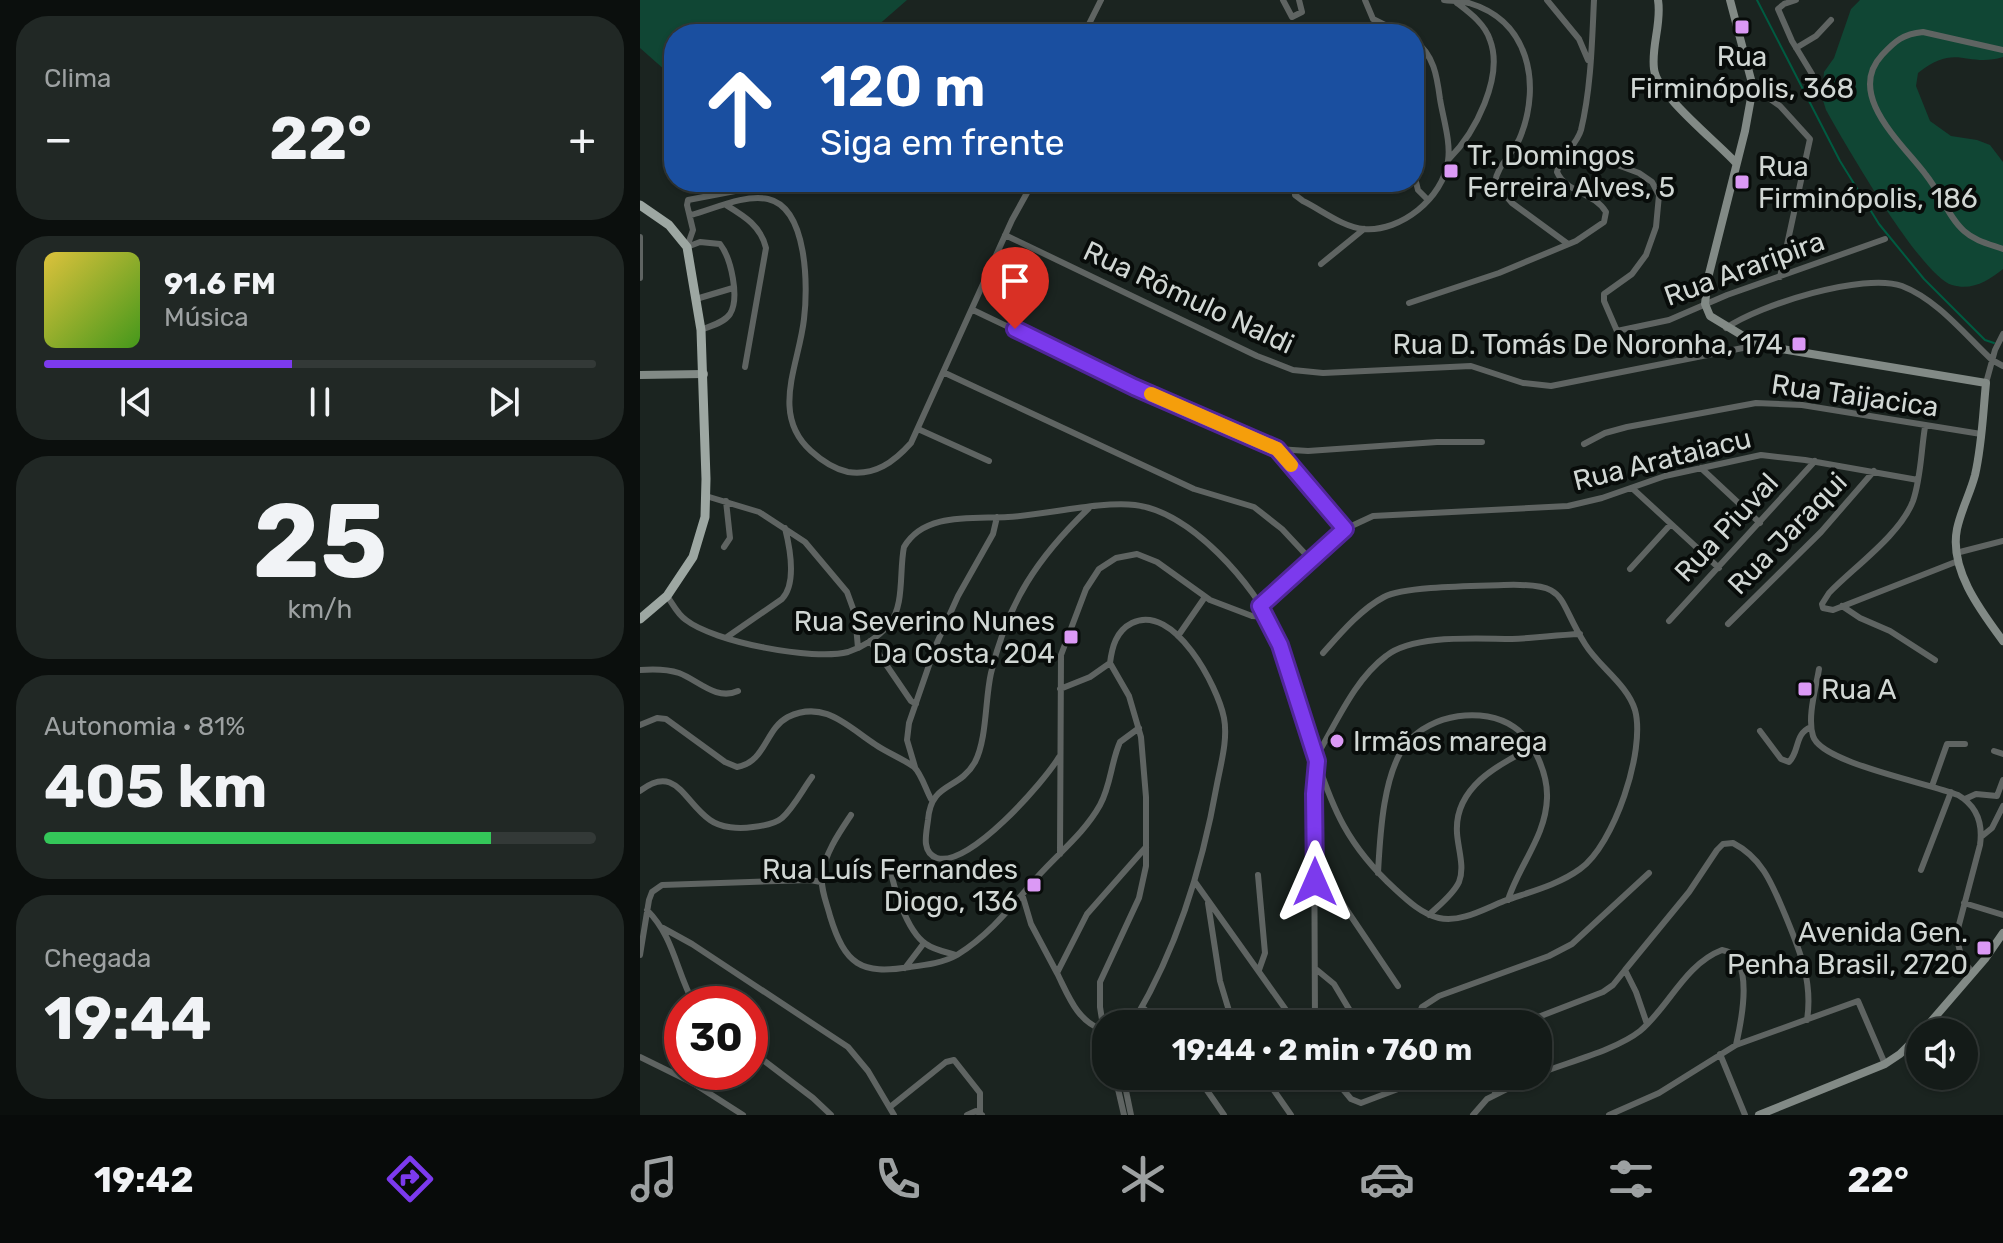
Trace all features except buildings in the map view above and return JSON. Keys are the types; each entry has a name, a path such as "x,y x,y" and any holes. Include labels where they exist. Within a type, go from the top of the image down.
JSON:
{"main road":[{"path":"1658,0 1656,77 1670,100 1736,163"},
{"path":"1730,1 1753,87 1708,278 1705,304 1710,316 1758,345 1986,383 1974,476 1957,527 1957,557 1974,598 2003,641"},
{"path":"640,205 678,232 687,247 701,330 706,496 702,534 693,557 667,596 640,619"},
{"path":"640,375 704,374"},
{"path":"1985,959 2003,933"},
{"path":"1934,1018 2003,941"},
{"path":"1759,1115 1885,1064 1906,1046"}],"street":[{"path":"1089,24 1101,0"},
{"path":"1283,0 1292,17 1302,12 1299,0"},
{"path":"1365,0 1373,19 1383,24"},
{"path":"1444,0 1469,3 1499,20 1514,34 1525,54 1530,73 1530,103 1521,136 1499,167 1495,183 1512,203 1568,244"},
{"path":"1547,0 1579,39 1590,63"},
{"path":"1409,303 1499,273 1585,236 1604,222 1606,212 1596,200 1567,186 1557,175 1560,161 1577,141 1583,121 1594,0"},
{"path":"1796,0 1782,2 1779,11 1812,74"},
{"path":"1321,264 1364,229 1396,223 1414,212 1442,178 1449,159 1483,109 1491,81 1493,53 1484,28 1456,1"},
{"path":"1796,48 1816,36 1831,20"},
{"path":"2003,50 1923,32 1911,33 1897,39 1875,63 1868,79 1870,95 1885,123 1928,176 1960,227 1981,242 2003,249"},
{"path":"1424,47 1436,70 1449,159"},
{"path":"1753,87 1780,106 1810,139 1780,277"},
{"name":"Rua Araripira","path":"1572,148 1639,173 1652,182 1659,195 1656,227 1646,255 1632,274 1607,291 1604,301 1617,331 1669,320 1885,239"},
{"path":"687,247 693,225 687,202 692,198 729,192"},
{"path":"690,212 758,198 773,200 787,211 797,228 805,306 788,407 800,439 828,464 861,472 879,469 894,460 911,443 1005,235 1028,192"},
{"path":"1295,192 1303,201 1364,229"},
{"path":"1420,192 1427,199"},
{"path":"726,205 752,222 763,237 767,255 745,367"},
{"path":"678,232 693,225"},
{"name":"Rua Rômulo Naldi","path":"1005,235 1257,356 1293,370 1340,373 1471,366 1529,384 1551,386 1758,345"},
{"path":"640,237 640,278"},
{"path":"687,247 700,242 722,246 733,288 730,314 701,330"},
{"path":"1726,328 1747,314 1794,298 1868,283 1899,285 1939,310 1992,360 2003,366"},
{"path":"696,299 733,288"},
{"path":"973,310 1134,387 1277,449 1308,451 1482,442"},
{"path":"1986,383 2003,334"},
{"path":"945,373 1194,489 1254,507 1271,519 1310,559"},
{"name":"Rua Taijacica","path":"1584,444 1605,433 1627,427 1756,403 1802,405 1981,434"},
{"path":"1925,427 1912,504 1904,517 1823,600 1823,608 1833,610 1957,557 2003,541"},
{"path":"918,429 989,461"},
{"path":"1260,606 1345,529 1277,449"},
{"name":"Rua Arataiacu","path":"1345,529 1373,516 1559,507 1591,501 1665,476 1761,455 1815,461 1918,480"},
{"name":"Rua Piuval","path":"1669,621 1815,461"},
{"path":"1701,468 1760,523"},
{"name":"Rua Jaraqui","path":"1728,624 1821,532 1874,471"},
{"path":"1632,488 1719,568"},
{"path":"706,496 759,512 805,542 845,588 855,614 858,648"},
{"path":"724,547 730,538 726,501"},
{"path":"667,596 687,622 727,637 765,649 831,654 858,648 870,641 894,617 903,552 911,537 924,527 942,521 1138,505 1172,518 1204,540 1260,606 1285,658 1316,759 1342,826 1354,846 1401,894 1429,915 1443,919 1457,918 1571,874 1591,860 1611,826 1628,781 1637,720 1628,695 1586,646 1561,599 1549,588 1534,584 1398,592 1383,597 1323,653"},
{"path":"931,799 959,779 974,763 979,752 991,673 1024,583 1043,557 1089,508"},
{"path":"997,517 993,534 958,596 936,645 906,732 915,767 931,799 928,850 936,857 950,858 970,848 1038,788 1059,757"},
{"path":"1630,569 1670,525"},
{"path":"727,637 782,599 787,592 790,577 785,527"},
{"path":"1060,854 1061,655 1066,635 1086,589 1105,564 1128,554 1146,557 1205,597 1229,609 1267,617"},
{"path":"1178,636 1205,597"},
{"path":"1842,606 1890,631 1935,660"},
{"path":"1060,689 1090,677 1110,663 1116,638 1125,627 1138,620 1160,624 1178,636 1194,655 1217,695 1225,730 1213,805 1195,882 1167,959 1140,1010"},
{"path":"1316,1010 1316,759 1359,685 1374,667 1395,650 1411,645 1580,634"},
{"path":"870,641 916,704"},
{"path":"1102,1010 1100,982 1143,888 1146,847 1144,771 1139,728 1124,686 1110,663"},
{"path":"1819,669 1811,727 1814,741 1832,755 1951,792 1965,799 1977,814 1981,837 1957,926 1956,944 1962,959 1973,973"},
{"path":"640,670 673,671 719,694 738,691"},
{"path":"640,725 657,718 666,719 725,762 737,767 748,764 759,755 781,722 808,712 846,721 875,745 915,767"},
{"path":"1378,873 1384,809 1401,752 1419,732 1448,718 1479,717 1515,728 1531,748 1546,782 1547,805 1541,832 1517,875 1508,900"},
{"path":"1760,731 1781,759 1789,762 1793,759 1799,736 1811,727"},
{"path":"851,815 827,859 821,882 837,936 855,961 871,970 932,964 956,955 1003,918 1023,897 1098,808 1111,778 1120,742 1139,728"},
{"path":"1932,786 1947,744 1965,744"},
{"path":"1429,915 1459,881 1457,824 1471,790 1482,777 1531,748"},
{"path":"1994,751 2003,754"},
{"path":"640,791 654,782 669,781 711,821 748,828 773,823 784,816 812,777"},
{"path":"1965,799 1976,794 1997,796 2003,780"},
{"path":"1921,870 1951,792"},
{"path":"1981,837 1992,828 2003,806"},
{"path":"1552,1012 1603,992 1613,985 1684,898 1717,850 1723,844 1733,843 1755,858 1778,895 1805,964 1809,991 1807,1020"},
{"path":"1057,973 1087,914 1146,847"},
{"path":"1315,854 1336,894 1398,986"},
{"path":"889,863 897,895 911,925 924,943 956,955"},
{"path":"1421,1010 1439,996 1549,956 1572,944 1649,873"},
{"path":"1258,875 1265,953 1259,970"},
{"path":"640,955 652,892 670,883 821,882"},
{"path":"1195,882 1286,1010"},
{"path":"1023,897 1031,924 1057,973 1081,1017 1092,1026"},
{"path":"1207,900 1220,981 1229,1010"},
{"path":"1964,903 2003,915"},
{"path":"647,910 663,928 848,1047 868,1071 894,1115"},
{"path":"663,928 684,986"},
{"path":"905,968 924,943"},
{"path":"1552,1068 1628,1039 1647,1024 1684,979 1712,955 1727,950 1736,958 1744,995 1743,1019 1736,1045"},
{"path":"1317,970 1334,984 1350,1010"},
{"path":"1625,970 1647,1024"},
{"path":"1614,1114 1659,1093 1736,1045 1858,1001 1885,1064"},
{"path":"1142,1007 1145,1010"},
{"path":"1720,1054 1745,1115"},
{"path":"640,1057 701,1087 743,1115"},
{"path":"890,1107 946,1062 954,1060 980,1093 981,1114"},
{"path":"768,1062 831,1115"},
{"path":"1118,1090 1124,1115"},
{"path":"1126,1090 1131,1115"},
{"path":"1207,1090 1224,1115"},
{"path":"1274,1090 1291,1115"},
{"path":"1344,1090 1351,1099 1361,1103 1395,1090"},
{"path":"1494,1090 1496,1094"},
{"path":"1473,1115 1481,1104 1504,1090"},
{"path":"967,1115 976,1111 981,1114"}],"green space":[{"path":"640,0 907,0 879,24 664,24 664,69 640,48"},
{"path":"1860,0 2003,0 2003,57 1990,60 1942,59 1918,73 1916,86 1930,121 1951,136 1990,145 2003,162 2003,269 1979,284 1966,287 1952,285 1938,276 1922,258 1884,206 1826,110 1822,97 1824,72 1834,58 1851,9"}],"waterway":[{"path":"1757,0 1840,161 1879,224 1924,279 1985,340 1994,343"}],"slow traffic":[{"path":"1151,394 1277,449 1291,465"}],"place":[{"name":"Rua Firminópolis, 368","path":"1742,27"},
{"name":"Tr. Domingos Ferreira Alves, 5","path":"1451,171"},
{"name":"Rua Firminópolis, 186","path":"1742,182"},
{"name":"Rua D. Tomás De Noronha, 174","path":"1799,344"},
{"name":"Rua Severino Nunes Da Costa, 204","path":"1071,637"},
{"name":"Rua A","path":"1805,689"},
{"name":"Irmãos marega","path":"1337,741"},
{"name":"Rua Luís Fernandes Diogo, 136","path":"1034,885"},
{"name":"Avenida Gen. Penha Brasil, 2720","path":"1984,948"}],"route":[{"path":"1015,329 1134,387 1277,449 1345,529 1260,606 1280,645 1317,761 1314,794 1315,882"}]}
